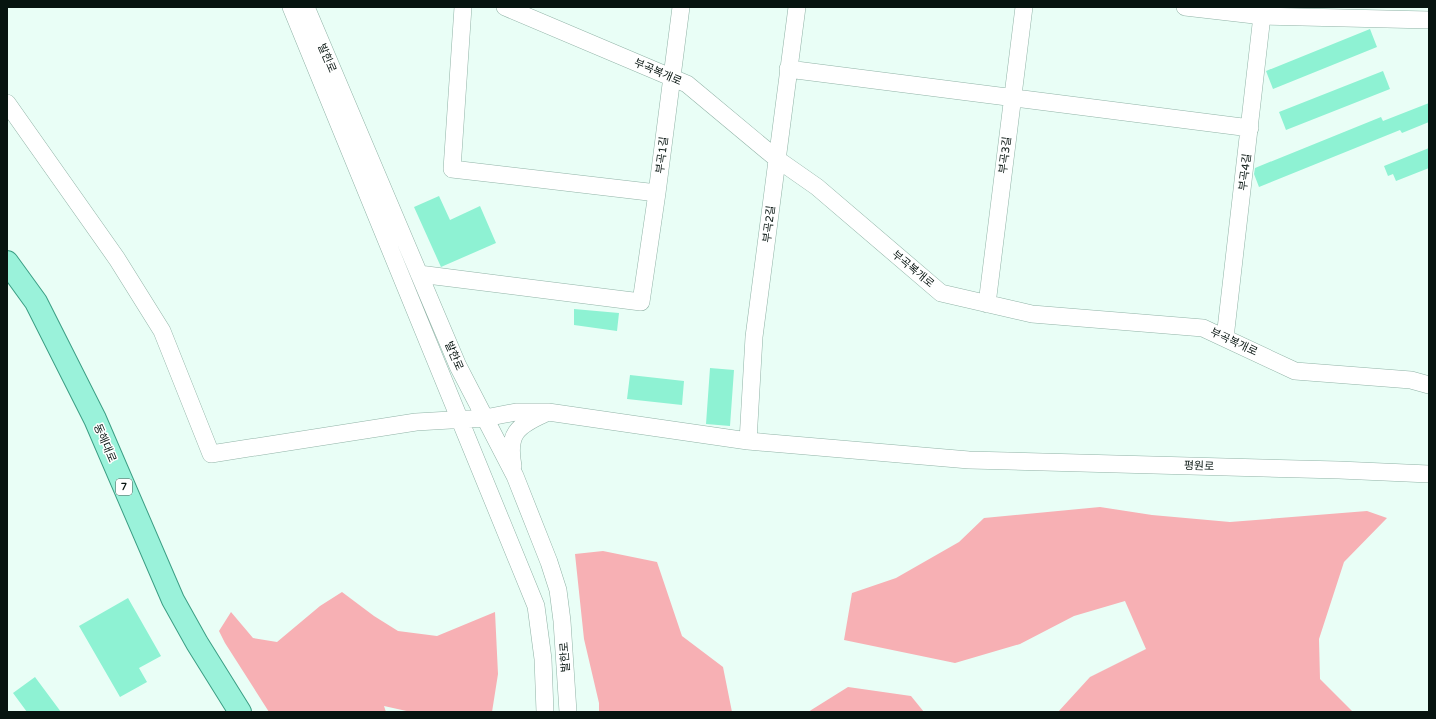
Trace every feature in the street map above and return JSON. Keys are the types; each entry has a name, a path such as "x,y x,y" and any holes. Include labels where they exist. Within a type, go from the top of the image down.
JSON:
{"main road":[{"name":"동해대로","path":"7,262 36,302 95,418 174,600 196,643 240,712"}],"street":[{"name":"발한로","path":"291,7 536,606 543,659 546,712"},
{"name":"발한로","path":"306,7 458,366 515,476 549,562 558,590 565,651 568,712"},
{"path":"463,7 452,169 657,193"},
{"name":"부곡복개로","path":"505,7 687,84 777,159 817,187 941,293 1032,314 1203,328 1296,371 1411,380 1429,385"},
{"name":"부곡1길","path":"419,274 641,302 657,193 681,7"},
{"name":"부곡2길","path":"748,441 754,337 797,7"},
{"name":"부곡3길","path":"987,304 1011,97 1024,7"},
{"path":"1185,7 1429,20"},
{"name":"부곡4길","path":"1225,338 1263,12"},
{"path":"788,69 1250,128"},
{"name":"평원로","path":"7,103 117,259 162,332 212,454 416,422 485,418 516,412 548,412 748,441 969,460 1339,470 1429,474"},
{"path":"515,476 510,451 515,433 524,423 548,412"}],"shaded area":[{"path":"1100,507 1152,515 1230,522 1367,511 1387,518 1344,562 1319,639 1320,679 1353,712 1058,712 1090,677 1146,649 1125,601 1074,616 1020,644 955,663 844,640 852,593 896,578 959,542 984,518"},
{"path":"603,551 657,562 682,636 723,667 732,712 599,712 599,703 584,639 575,554"},
{"path":"342,592 374,616 398,631 437,636 495,612 498,674 492,712 411,712 384,706 386,712 269,712 219,631 231,612 253,638 277,642 320,606"},
{"path":"848,687 911,696 924,712 808,712"}],"building":[{"path":"1370,29 1377,47 1273,89 1266,71"},
{"path":"1383,71 1390,89 1286,130 1279,112"},
{"path":"1429,103 1429,122 1402,133 1400,130 1259,187 1254,174 1255,168 1381,117 1383,121"},
{"path":"1429,148 1429,168 1396,181 1393,174 1388,176 1384,166"},
{"path":"439,196 450,220 480,206 496,243 441,267 414,207"},
{"path":"574,309 619,313 617,331 574,325"},
{"path":"710,368 734,370 730,426 706,424"},
{"path":"630,375 684,381 682,405 627,399"},
{"path":"128,598 161,656 139,668 147,682 120,697 79,626"},
{"path":"35,677 61,712 27,712 13,693"}]}
